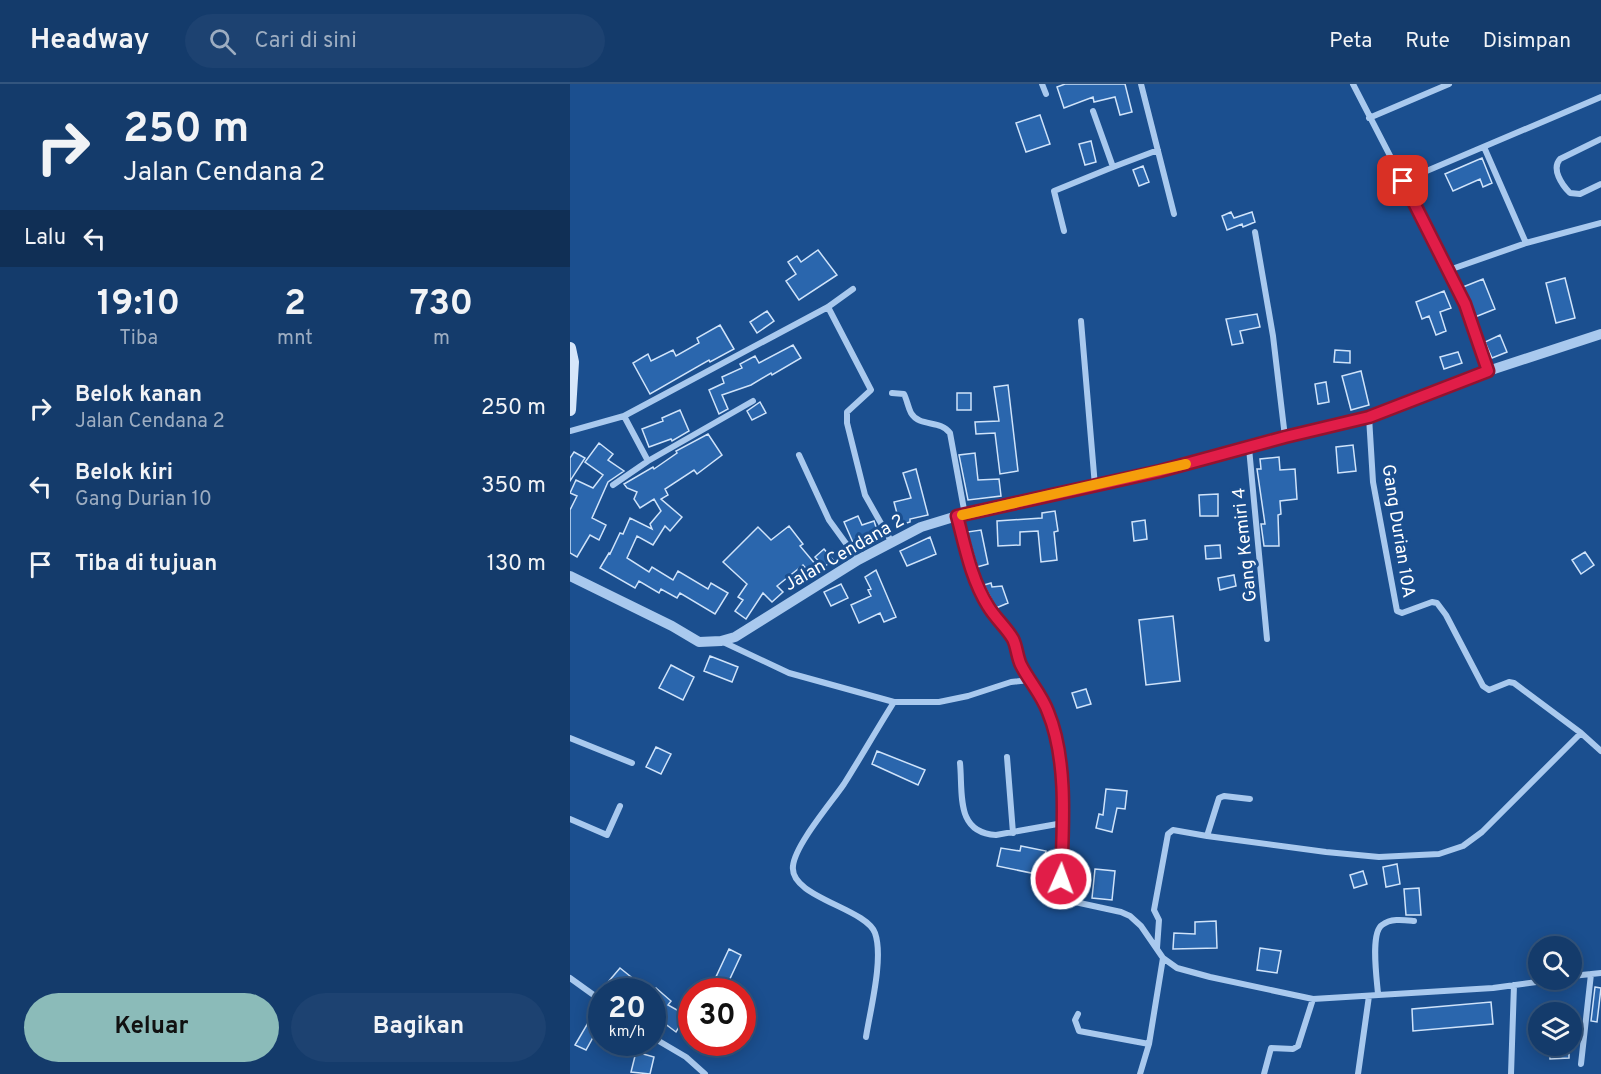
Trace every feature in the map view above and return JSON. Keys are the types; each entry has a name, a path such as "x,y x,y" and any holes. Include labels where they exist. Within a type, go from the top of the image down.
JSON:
{"main road":[{"path":"570,348 573,362 570,410"}],"street":[{"path":"1042,84 1046,94"},
{"path":"1142,84 1174,214"},
{"path":"1353,84 1465,304 1488,371"},
{"path":"1369,118 1449,84"},
{"path":"1403,181 1601,97"},
{"path":"1094,111 1113,167"},
{"path":"1601,139 1560,159 1556,170 1570,193 1580,194 1601,184"},
{"path":"1484,147 1526,243"},
{"path":"1064,231 1054,191 1158,150"},
{"path":"1449,270 1526,243 1601,223"},
{"path":"1255,232 1273,336 1285,437"},
{"path":"570,431 624,416 828,307 853,289"},
{"path":"828,307 871,390 847,412 847,423 865,495 891,541"},
{"path":"1081,321 1095,486"},
{"name":"Jalan Cendana 2","path":"721,641 735,637 858,560 921,527 1369,417 1488,371 1601,334"},
{"path":"892,393 904,394 911,413 916,418 922,422 942,426 950,433 961,516 972,570 988,606 1014,641 1020,664 1049,713 1057,745 1063,823 1061,879 1067,896 1075,902 1130,916 1141,926 1163,958 1177,968 1313,999 1528,983"},
{"path":"613,485 648,461 753,401"},
{"path":"624,416 648,461"},
{"name":"Gang Durian 10A","path":"1369,417 1373,482 1397,611 1402,613 1432,602 1437,603 1446,615 1483,686 1489,690 1514,682 1581,733"},
{"name":"Gang Kemiri 4","path":"1249,448 1268,639"},
{"path":"799,455 829,520 858,560"},
{"path":"570,576 672,626 699,642 721,641 789,673 894,702 939,702 968,696 1011,682 1030,680"},
{"path":"866,1037 875,986 878,945 874,930 860,918 807,888 798,880 792,869 807,837 862,756 894,702"},
{"path":"1157,949 1159,920 1154,910 1168,834 1173,830 1368,856 1439,854 1463,846 1482,832 1581,733 1601,752"},
{"path":"570,738 632,763"},
{"path":"1007,758 1013,833"},
{"path":"960,763 964,818 970,827 988,835 1013,833 1063,823"},
{"path":"1207,836 1219,798 1224,796 1250,799"},
{"path":"570,819 607,835 620,806"},
{"path":"1378,994 1376,945 1379,928 1383,924 1398,920 1414,921"},
{"path":"1140,1074 1149,1044 1163,958"},
{"path":"1582,975 1601,973"},
{"path":"1581,1064 1591,974"},
{"path":"570,978 588,991"},
{"path":"1511,1074 1514,985"},
{"path":"1358,1074 1369,996"},
{"path":"1264,1074 1271,1048 1293,1049 1298,1046 1313,999"},
{"path":"1077,1014 1075,1020 1079,1031 1149,1044"},
{"path":"666,1045 686,1057 705,1074"}],"building":[{"path":"1065,84 1125,84 1132,112 1120,115 1115,97 1094,102 1093,97 1064,108 1057,87"},
{"path":"1040,115 1050,144 1026,152 1016,123"},
{"path":"1091,141 1096,162 1085,165 1079,144"},
{"path":"1482,158 1492,183 1483,187 1480,179 1453,191 1445,174"},
{"path":"1143,166 1149,182 1139,186 1133,170"},
{"path":"1231,212 1234,218 1252,212 1255,222 1227,230 1222,216"},
{"path":"818,250 837,275 799,300 786,281 796,274 788,262 797,256 801,262"},
{"path":"1565,278 1575,318 1556,323 1546,283"},
{"path":"1483,279 1495,309 1475,317 1463,287"},
{"path":"1444,291 1451,308 1440,312 1446,331 1436,335 1429,316 1422,319 1416,302"},
{"path":"767,311 774,321 757,333 750,322"},
{"path":"1257,314 1260,327 1240,331 1243,343 1232,345 1226,319"},
{"path":"720,325 734,349 710,362 709,360 650,394 633,363 648,354 651,361 673,350 676,356 699,343 697,338"},
{"path":"1500,335 1507,352 1492,358 1485,342"},
{"path":"793,345 801,358 751,385 722,395 728,409 719,414 709,390 724,383 722,377 742,368 740,364 755,356 759,363"},
{"path":"1335,350 1350,351 1350,363 1334,362"},
{"path":"1458,352 1462,363 1444,369 1440,357"},
{"path":"1361,371 1369,405 1351,410 1342,376"},
{"path":"1326,382 1329,402 1318,404 1315,384"},
{"path":"1008,385 1018,471 1000,474 995,433 976,434 975,422 999,421 994,387"},
{"path":"957,393 971,393 971,410 957,410"},
{"path":"760,402 766,413 752,420 747,411"},
{"path":"680,410 689,431 672,441 671,439 649,447 642,429 663,421 662,418"},
{"path":"708,434 722,455 697,474 694,470 665,489 668,495 661,499 682,517 670,531 665,526 653,545 637,536 627,558 649,572 652,567 673,580 678,571 708,589 711,583 728,593 715,614 680,593 677,598 661,589 659,593 639,581 635,588 600,568 620,533 623,534 630,518 652,529 650,524 661,511 654,499 640,508 634,499 637,492 627,488 624,484 653,467 654,469 677,453 676,451"},
{"path":"599,443 613,454 608,460 624,471 608,482 592,518 606,525 599,540 590,535 577,557 570,553 570,510 577,496 570,493 576,480 593,488 603,475 585,462"},
{"path":"1353,445 1356,471 1338,473 1336,447"},
{"path":"574,452 585,458 570,481 570,458"},
{"path":"975,453 978,480 999,479 1001,496 968,500 959,455"},
{"path":"1279,457 1280,470 1295,469 1297,499 1280,501 1279,546 1264,546 1261,524 1265,524 1257,469 1261,469 1260,459"},
{"path":"916,469 928,515 910,519 910,522 900,525 894,502 911,498 903,473"},
{"path":"1218,494 1218,516 1200,516 1199,495"},
{"path":"1055,511 1058,531 1054,532 1057,560 1041,562 1038,531 1020,532 1020,545 998,546 997,521 1042,518 1042,513"},
{"path":"858,516 862,525 874,521 879,536 855,547 844,522"},
{"path":"1145,520 1147,539 1134,541 1132,522"},
{"path":"789,526 803,544 800,546 816,565 809,572 803,565 777,586 783,592 772,602 763,593 746,619 735,611 743,600 738,597 747,584 723,562 758,527 771,540"},
{"path":"981,530 988,564 977,567 967,532"},
{"path":"930,537 936,554 907,566 900,551"},
{"path":"1220,545 1221,558 1206,559 1205,546"},
{"path":"824,549 833,560 824,567 815,557"},
{"path":"1585,552 1594,565 1581,574 1572,560"},
{"path":"876,570 896,617 884,622 880,613 859,623 851,605 871,596 868,590 871,589 865,577"},
{"path":"1234,575 1236,586 1220,590 1218,578"},
{"path":"991,583 992,587 1002,586 1008,603 996,608 984,585"},
{"path":"841,584 848,598 831,606 824,592"},
{"path":"1173,616 1180,681 1146,685 1139,620"},
{"path":"710,656 738,667 732,682 704,671"},
{"path":"671,665 694,677 683,700 659,688"},
{"path":"1086,689 1091,704 1077,708 1072,693"},
{"path":"656,747 671,754 661,774 646,767"},
{"path":"877,751 925,770 918,785 872,764"},
{"path":"1106,789 1127,791 1125,809 1117,808 1112,832 1096,828 1099,814 1103,815"},
{"path":"1021,846 1046,851 1041,875 997,866 1001,848 1020,851"},
{"path":"1397,864 1400,884 1386,887 1383,867"},
{"path":"1095,869 1115,871 1112,900 1092,898"},
{"path":"1363,871 1367,884 1354,888 1350,875"},
{"path":"1419,888 1421,915 1406,915 1404,889"},
{"path":"1216,921 1217,948 1173,949 1174,933 1195,934 1195,922"},
{"path":"1260,948 1281,951 1277,973 1257,970"},
{"path":"729,949 741,955 730,978 715,978"},
{"path":"620,968 632,978 612,978"},
{"path":"1595,987 1601,988 1597,1022 1591,1021"},
{"path":"666,997 671,1001 668,1005 678,1011 676,1032 666,1024"},
{"path":"1491,1002 1493,1024 1413,1031 1412,1009"},
{"path":"588,1023 586,1050 575,1045"},
{"path":"635,1056 654,1057 650,1074 631,1072"},
{"path":"1550,1056 1569,1056 1569,1058 1550,1059"}],"slow traffic":[{"path":"962,515 1186,464"}],"route":[{"path":"1061,879 1063,823 1060,775 1057,745 1049,713 1020,664 1014,641 988,606 981,592 972,570 957,516 1160,471 1369,417 1488,371 1465,304 1403,181"}]}
